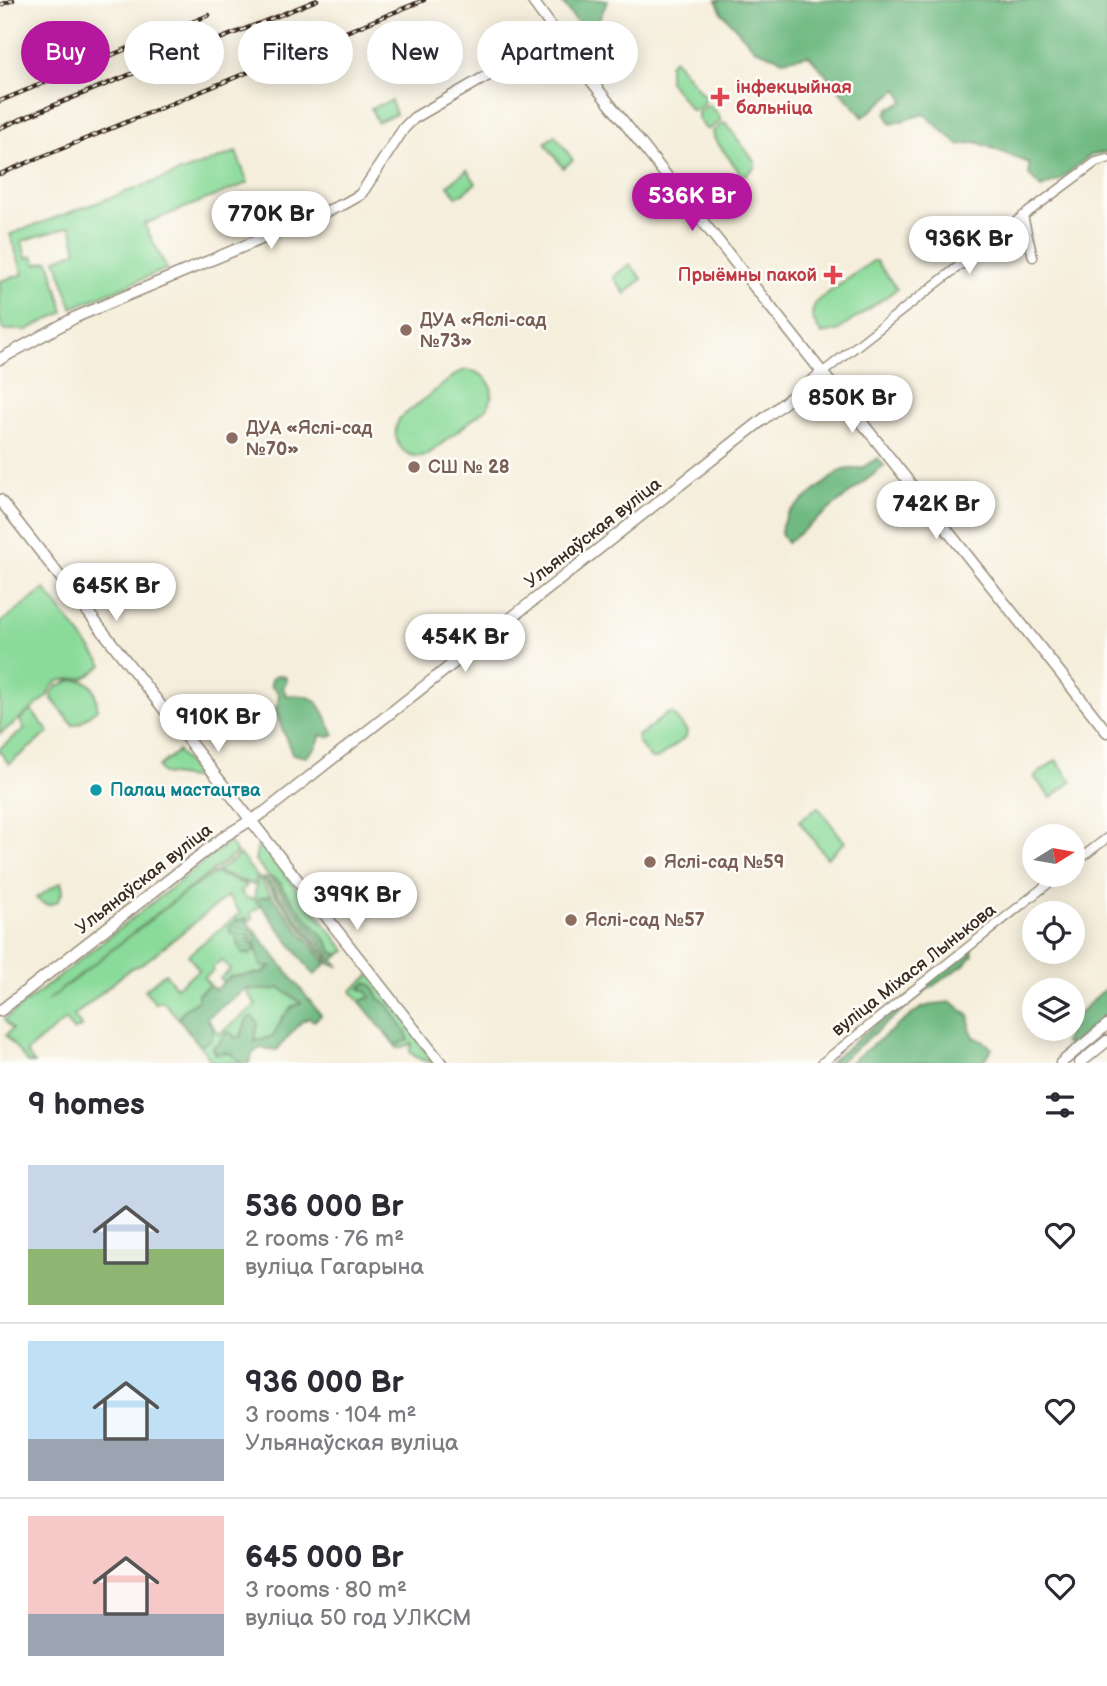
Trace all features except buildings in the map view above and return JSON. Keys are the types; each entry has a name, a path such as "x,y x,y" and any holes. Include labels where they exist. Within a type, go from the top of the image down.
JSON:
{"main road":[{"path":"532,0 548,21"},
{"path":"0,359 99,306 360,195 404,128 414,118 477,82"},
{"path":"594,84 1107,732"},
{"name":"Ульянаўская вуліца","path":"0,1011 225,836 275,804 822,373"},
{"path":"0,500 441,1063"},
{"path":"1061,1063 1107,1025"},
{"path":"1080,1063 1107,1041"}],"street":[{"name":"Ульянаўская вуліца","path":"822,373 1023,216 1096,162 1107,159"},
{"path":"1023,216 1033,257"},
{"path":"1085,855 1107,838"},
{"name":"вуліца Міхася Лынькова","path":"822,1063 1044,887"}],"green space":[{"path":"560,0 608,0 598,21 576,21"},
{"path":"716,0 1107,0 1107,152 1089,156 1060,180 1041,188 1029,175 1029,163 977,142 959,145 924,114 891,124 886,114 889,108 904,102 898,89 863,117 809,55 783,60 755,49 722,13"},
{"path":"674,59 706,100 697,110 691,110 669,81 669,64"},
{"path":"391,101 396,114 377,122 371,108"},
{"path":"707,105 720,117 720,121 710,129 706,129 698,119 698,113"},
{"path":"722,123 726,124 755,162 755,167 746,175 741,174 714,138 713,132"},
{"path":"555,135 573,160 563,168 545,143"},
{"path":"236,152 248,183 144,224 167,269 72,308 56,259 77,251 71,226 22,241 26,258 33,256 36,264 49,261 64,312 27,330 3,330 0,322 0,281 23,274 10,234"},
{"path":"467,170 476,183 457,197 448,185"},
{"path":"876,261 897,289 837,331 822,334 813,318 817,301"},
{"path":"630,264 642,279 625,294 613,277"},
{"path":"467,370 480,374 489,383 492,394 487,408 427,455 412,455 406,452 397,441 396,427 399,419 459,372"},
{"path":"878,458 884,466 787,543 781,534 788,513 841,470 861,468"},
{"path":"45,589 103,665 84,678 57,682 47,697 0,734 0,623"},
{"path":"278,675 285,676 287,681 283,687 286,695 316,701 334,734 329,737 321,735 316,747 306,757 292,754 275,710 279,693 271,686 271,679"},
{"path":"82,680 91,685 97,705 97,709 80,723 73,725 51,694 57,686"},
{"path":"31,710 49,732 9,764 0,748 25,729 19,720"},
{"path":"670,713 687,731 686,737 657,759 651,759 638,742 638,736"},
{"path":"178,751 199,779 163,774 158,767"},
{"path":"1056,760 1072,781 1051,798 1034,777"},
{"path":"818,807 845,842 827,858 799,821"},
{"path":"259,841 346,951 339,954 333,952 280,884 269,877 255,860"},
{"path":"229,842 237,853 182,894 47,1001 183,894 215,873 247,885 241,892 246,898 254,899 258,877 271,895 256,902 261,905 250,914 253,918 249,921 244,918 236,935 243,953 250,954 255,950 248,934 252,928 255,931 253,934 261,966 272,965 263,973 230,977 223,983 220,979 230,970 222,960 204,978 210,985 198,993 198,1000 181,1013 179,1019 163,1001 155,1003 145,990 165,973 176,987 199,970 188,955 240,913 228,896 141,965 131,968 74,1016 82,1027 74,1031 65,1020 26,1052 34,1063 28,1063 6,1035 12,1029 4,1020"},
{"path":"240,855 256,875 254,885 217,872"},
{"path":"269,877 279,882 333,953 341,954 333,960 338,966 329,964 330,955"},
{"path":"262,878 266,878 327,956 327,961"},
{"path":"61,882 63,891 58,901 47,904 36,898"},
{"path":"271,895 326,964 314,975 256,902"},
{"path":"244,918 252,928 248,934 250,942 255,946 250,955 243,953 236,935 231,934 229,927"},
{"path":"255,931 321,1015 314,1021 309,1018 301,1022 277,1050 260,1048 252,1054 249,1063 239,1063 229,1053 216,1054 213,1047 227,1032 233,1034 234,1038 241,1036 247,1019 251,1016 258,1023 254,1042 273,1036 288,1012 301,1003 280,988 245,989 207,1018 214,1028 211,1039 200,1046 179,1019 185,1009 198,1000 198,994 210,985 215,990 230,977 263,973 271,967 261,966 253,934"},
{"path":"972,950 973,955 965,964 924,992 838,1063 829,1063 912,994"},
{"path":"371,974 421,1037 419,1044 429,1057 436,1057 441,1063 428,1062 417,1057 410,1052 412,1044 397,1048 395,1045 409,1040 389,1006 379,998 372,985 360,988 371,997 361,1003 351,991"},
{"path":"366,983 372,985 379,998 389,1006 409,1040 395,1045 361,1003 371,997 360,988"},
{"path":"1107,987 1107,1015 1085,1033 1085,1008"},
{"path":"280,988 302,1004 292,1006 283,1016 274,1036 254,1042 258,1023 247,1019 241,1036 233,1038 226,1033 213,1048 216,1054 231,1054 239,1063 213,1063 200,1046 211,1039 214,1028 219,1034 256,1005 245,989"},
{"path":"952,1002 970,1017 970,1028 974,1037 992,1049 983,1063 849,1063 921,1008"},
{"path":"1065,1041 1075,1041 1069,1046"}],"railway":[{"path":"0,5 13,0"},
{"path":"0,128 317,0"},
{"path":"0,174 424,0"},
{"path":"0,101 209,15"}],"place":[{"name":"інфекцыйная бальніца","path":"720,97"},
{"name":"Прыёмны пакой","path":"833,275"},
{"name":"ДУА «Яслі-сад №73»","path":"406,330"},
{"name":"ДУА «Яслі-сад №70»","path":"232,438"},
{"name":"СШ № 28","path":"414,467"},
{"name":"Палац мастацтва","path":"96,790"},
{"name":"Яслі-сад №59","path":"650,862"},
{"name":"Яслі-сад №57","path":"571,920"}]}
